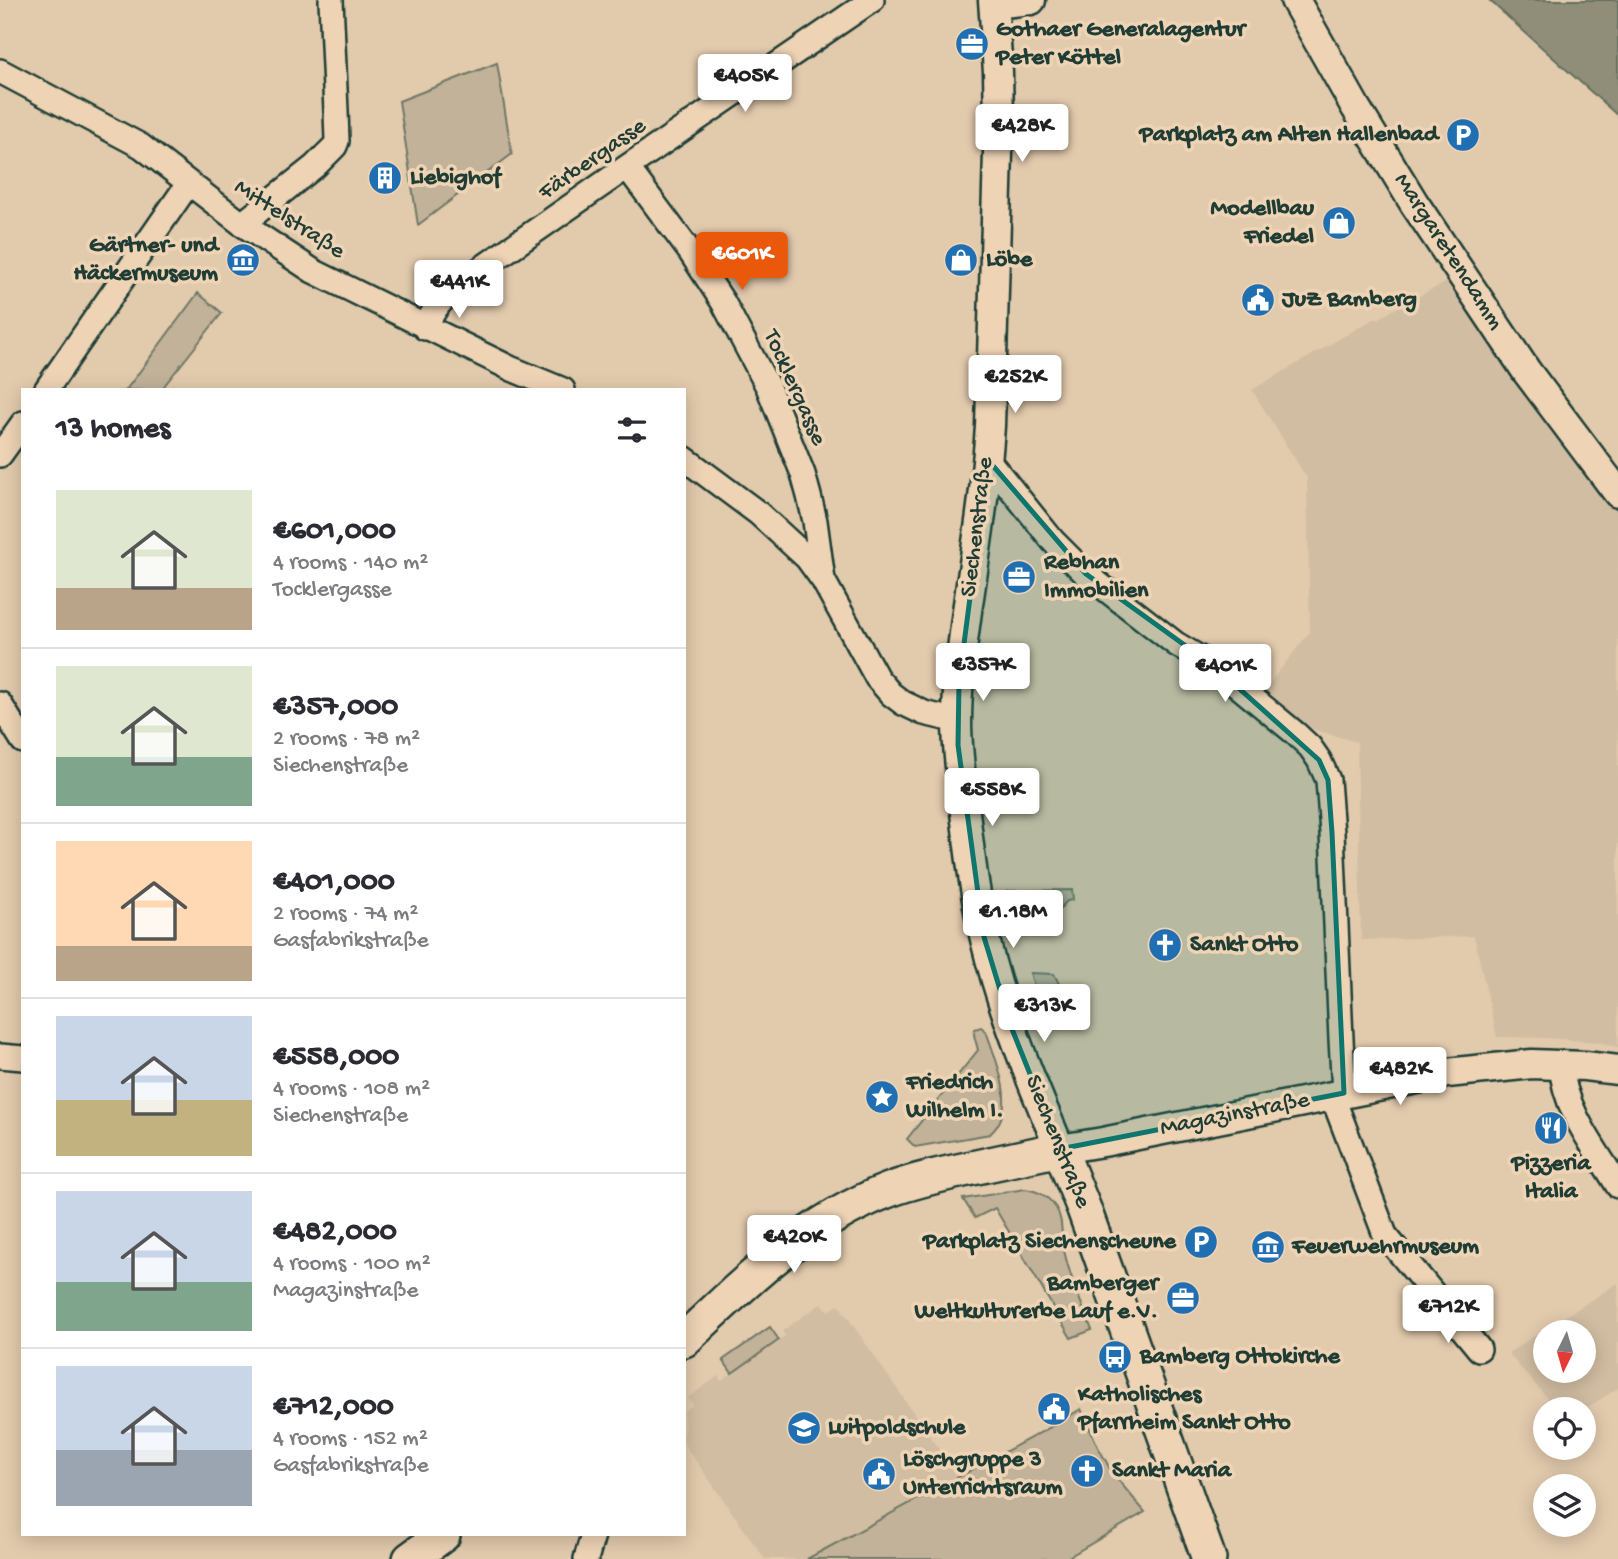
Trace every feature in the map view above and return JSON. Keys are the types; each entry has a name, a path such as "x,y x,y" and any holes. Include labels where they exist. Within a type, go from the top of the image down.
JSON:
{"main road":[{"path":"686,1338 763,1265 839,1213 890,1189 915,1181 1060,1149"},
{"name":"Siechenstraße","path":"1060,1149 1209,1559"},
{"path":"410,1559 442,1536"}],"street":[{"path":"243,224 314,166 337,141 331,0"},
{"name":"Färbergasse","path":"425,328 444,296 462,282 872,0"},
{"path":"994,2 1031,0"},
{"name":"Margaretendamm","path":"1295,0 1414,203 1527,372 1618,493"},
{"name":"Siechenstraße","path":"994,2 999,119 988,460 961,654 958,745 970,851 985,937 1012,1029 1060,1149"},
{"name":"Mittelstraße","path":"0,71 141,146 243,224 313,271 425,328 558,388"},
{"name":"Tocklergasse","path":"627,167 691,253 723,302 768,387 803,474 815,522 822,580"},
{"path":"47,388 188,184"},
{"path":"0,455 21,427"},
{"path":"686,459 741,500 807,558 877,678 891,694 903,704 924,713 957,721"},
{"path":"988,460 1053,541 1086,573 1176,644 1214,667 1295,733 1319,760 1328,780 1330,806 1338,1094 1385,1235 1479,1349"},
{"path":"0,704 21,738"},
{"path":"0,1056 21,1058"},
{"path":"1561,1064 1562,1077 1573,1113 1618,1186"},
{"name":"Magazinstraße","path":"1060,1149 1466,1070 1561,1064 1618,1070"},
{"path":"586,1559 593,1536"}],"highlighted area":[{"path":"988,460 1086,574 1215,667 1319,760 1328,780 1332,833 1344,1093 1060,1149 1012,1029 984,937 958,745 959,682"}],"shaded area":[{"path":"1489,0 1618,0 1618,116"},
{"path":"497,63 512,154 418,225 399,101"},
{"path":"1451,280 1618,504 1618,1047 1598,1042 1497,1037 1474,936 1361,940 1357,742 1298,725 1260,695 1310,632 1307,478 1252,390 1376,318"},
{"path":"198,293 222,313 164,386 166,388 127,388"},
{"path":"1072,890 1073,900 1067,901 1057,912 1050,937 1016,936 1007,891"},
{"path":"1030,973 1054,974 1070,1005 1042,1013"},
{"path":"981,1027 986,1031 1003,1084 1003,1112 999,1124 990,1134 915,1147 907,1139 978,1050 974,1035 975,1029"},
{"path":"1025,1189 1046,1197 1058,1212 1069,1268 1092,1330 1071,1338 995,1208 975,1218 963,1199"},
{"path":"1618,1283 1618,1388 1596,1402 1596,1397 1546,1397 1534,1383 1596,1383 1596,1320 1560,1320"},
{"name":"Luitpoldschule","path":"822,1303 828,1311 839,1305 958,1477 807,1559 765,1559 686,1447 686,1410 693,1405 688,1398 718,1376 721,1381 785,1336 782,1331"},
{"path":"770,1327 779,1340 732,1373 723,1360"},
{"path":"1533,1337 1533,1382 1508,1353"},
{"path":"1081,1409 1113,1474 1145,1512 1065,1559 807,1559 1049,1428"}],"place":[{"name":"Gothaer Generalagentur Peter Köttel","path":"972,44"},
{"name":"Parkplatz am Alten Hallenbad","path":"1463,135"},
{"name":"Liebighof","path":"385,178"},
{"name":"Modellbau Friedel","path":"1339,223"},
{"name":"Gärtner- und Häckermuseum","path":"243,260"},
{"name":"Löbe","path":"961,260"},
{"name":"JuZ Bamberg","path":"1258,300"},
{"name":"Rebhan Immobilien","path":"1019,577"},
{"name":"Sankt Otto","path":"1165,945"},
{"name":"Friedrich Wilhelm I.","path":"882,1097"},
{"name":"Pizzeria Italia","path":"1551,1128"},
{"name":"Parkplatz Siechenscheune","path":"1201,1242"},
{"name":"Feuerwehrmuseum","path":"1268,1247"},
{"name":"Bamberger Weltkulturerbe Lauf e.V.","path":"1183,1298"},
{"name":"Bamberg Ottokirche","path":"1115,1357"},
{"name":"Katholisches Pfarrheim Sankt Otto","path":"1054,1409"},
{"name":"Luitpoldschule","path":"804,1428"},
{"name":"Sankt Maria","path":"1087,1471"},
{"name":"Löschgruppe 3 Unterrichtsraum","path":"879,1474"}]}
